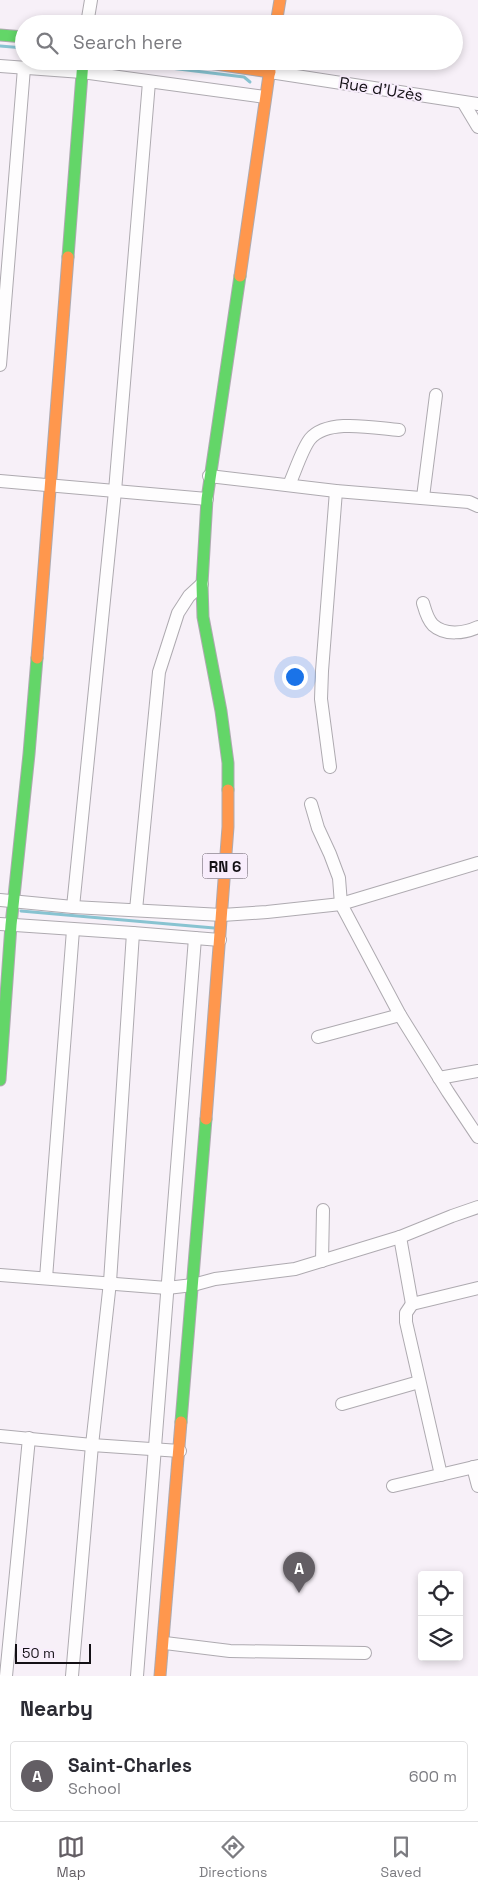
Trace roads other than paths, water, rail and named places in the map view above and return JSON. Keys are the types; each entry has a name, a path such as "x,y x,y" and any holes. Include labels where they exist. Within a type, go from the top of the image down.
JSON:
{"main road":[{"path":"278,15 280,0"},
{"path":"0,35 15,36"},
{"path":"0,1080 5,924 13,901 29,754 52,486 83,70"},
{"name":"RN 6","path":"160,1676 194,1285 228,827 228,763 221,710 203,617 202,584 207,499 270,70"}],"street":[{"path":"89,15 91,0"},
{"path":"0,66 15,67"},
{"path":"0,365 24,70"},
{"path":"96,70 149,82 265,97"},
{"name":"Rue d'Uzès","path":"287,70 478,104"},
{"path":"74,907 115,491 149,82"},
{"path":"463,102 478,127"},
{"path":"423,497 436,395"},
{"path":"289,485 309,440 320,430 333,426 399,430"},
{"path":"209,476 336,491 469,502 478,506"},
{"path":"0,481 207,499"},
{"path":"330,766 322,699 322,672 336,491"},
{"path":"136,910 159,672 178,613 189,596 202,584"},
{"path":"423,603 432,624 442,630 454,633 470,631 478,627"},
{"path":"310,804 339,878 341,904 400,1015 478,1137"},
{"path":"0,900 74,907 222,915 341,904 478,863"},
{"path":"5,924 73,930 133,932 220,940"},
{"path":"46,1278 73,930"},
{"path":"72,1676 92,1445 110,1282 133,932"},
{"path":"137,1676 195,938"},
{"path":"318,1038 400,1015"},
{"path":"439,1078 478,1071"},
{"path":"0,1275 110,1282 167,1288 194,1285 215,1278 295,1269 322,1262 400,1237 452,1216 478,1208"},
{"path":"322,1262 323,1210"},
{"path":"400,1237 412,1304"},
{"path":"441,1476 406,1322 406,1313 412,1304 478,1288"},
{"path":"342,1404 419,1382"},
{"path":"0,1436 180,1451"},
{"path":"6,1676 29,1438"},
{"path":"393,1486 441,1476 476,1466 478,1486"},
{"path":"164,1643 230,1651 365,1653"}],"waterway":[{"path":"0,46 15,47"},
{"path":"187,70 244,77 250,82"},
{"path":"21,911 214,928"}],"place":[{"name":"Saint-Charles","path":"299,1593"}]}
